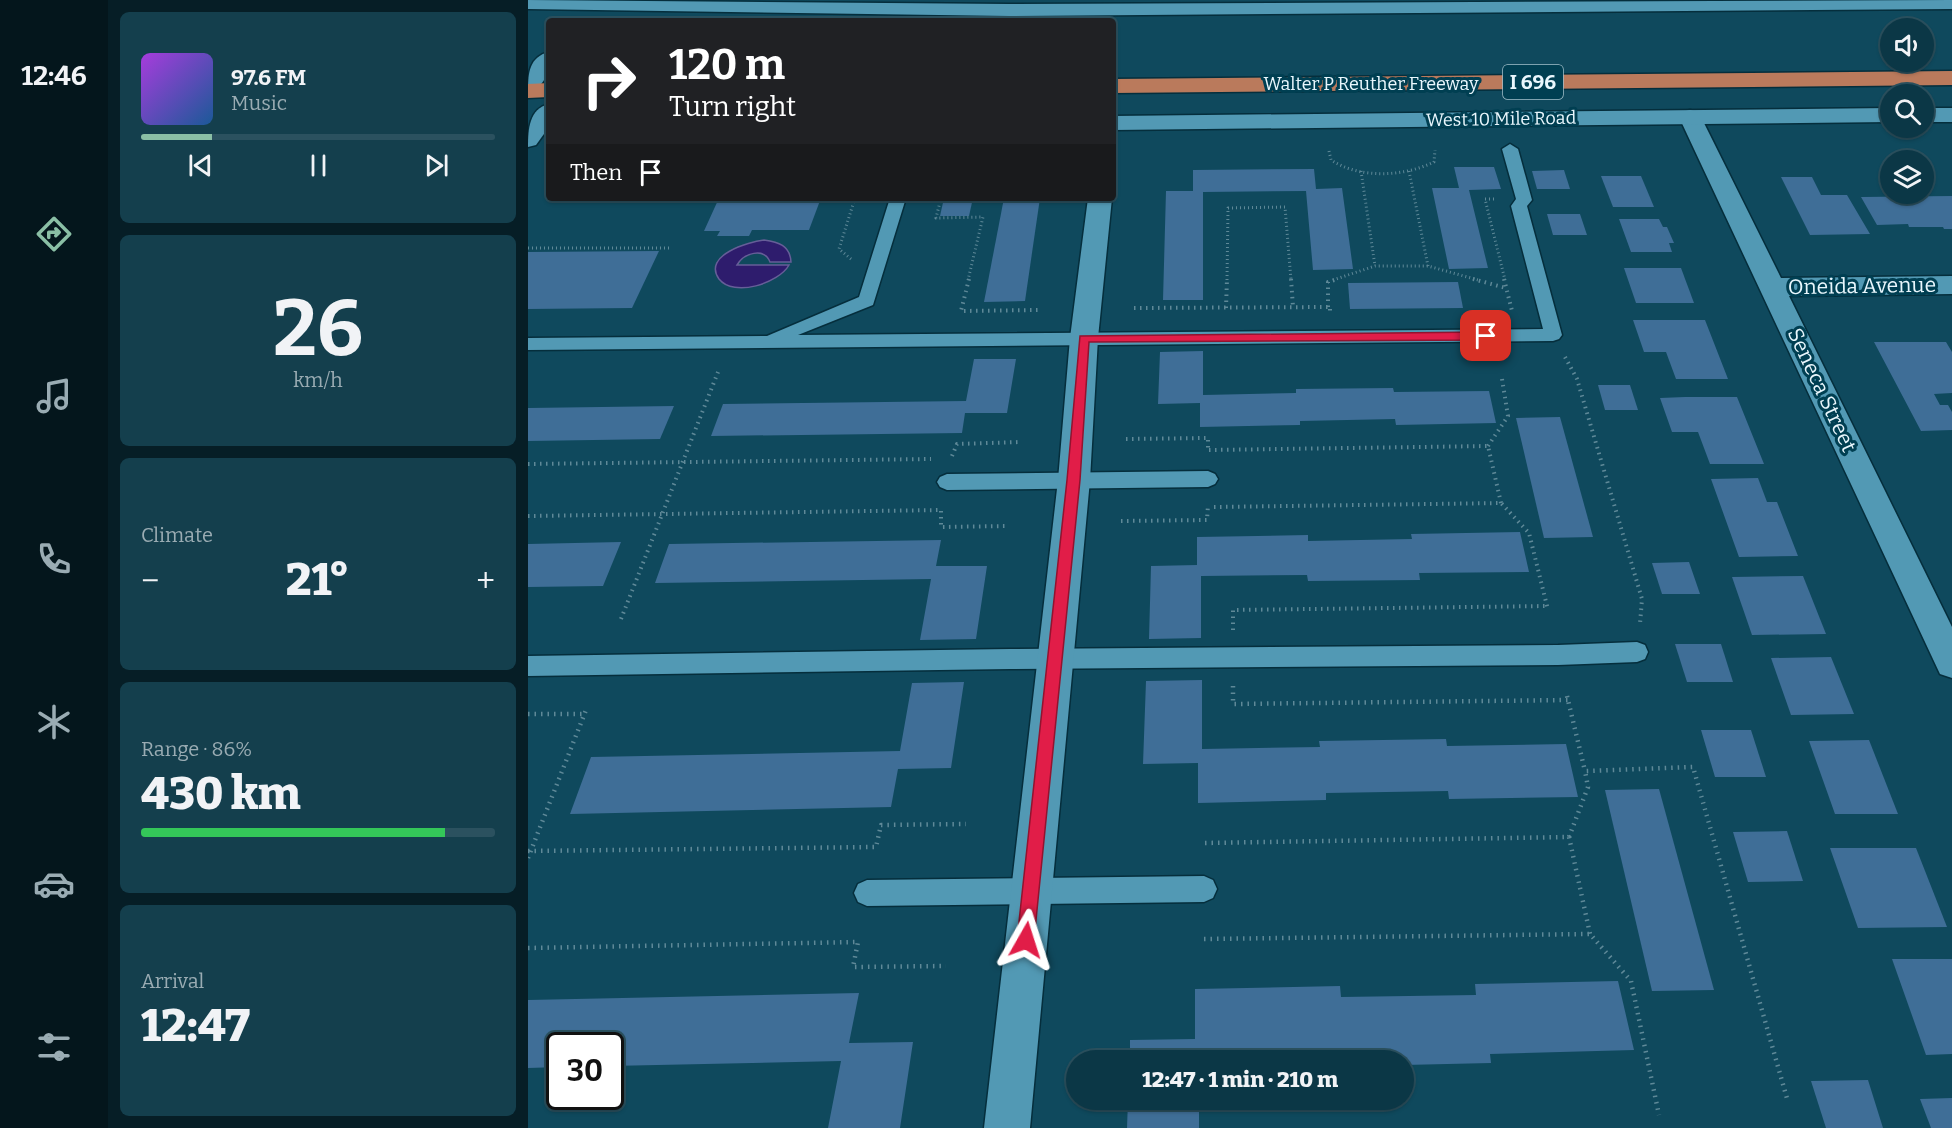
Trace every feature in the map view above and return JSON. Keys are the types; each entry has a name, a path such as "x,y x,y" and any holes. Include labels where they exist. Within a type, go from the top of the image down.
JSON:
{"highway":[{"name":"Walter P Reuther Freeway","path":"1116,86 1952,78"},
{"path":"528,91 546,90"}],"main road":[{"path":"528,3 569,14 717,6 1009,10 1952,3"},
{"path":"679,18 717,6"},
{"path":"528,84 546,62"},
{"name":"West 10 Mile Road","path":"1116,123 1880,115"},
{"path":"1934,115 1952,115"},
{"name":"Seneca Street","path":"1690,117 1952,663"},
{"path":"1007,1128 1074,480 1084,338 1100,201"},
{"name":"Oneida Avenue","path":"1773,287 1952,285"}],"lane":[{"path":"528,344 1553,335 1519,206 1524,200 1510,149"},
{"path":"763,343 867,301 897,201"},
{"path":"947,482 1208,479"},
{"path":"528,666 1056,659 1558,656 1637,651"},
{"path":"867,893 1030,893 1098,889 1204,889"}],"path":[{"path":"1329,152 1331,160 1337,165 1361,171 1409,171 1426,167 1434,162 1435,150"},
{"path":"1361,171 1375,266"},
{"path":"1409,171 1428,266"},
{"path":"1501,199 1485,199 1513,315"},
{"path":"940,201 936,218 983,217 961,311 1038,310"},
{"path":"1226,308 1228,208 1285,207 1293,307"},
{"path":"528,248 672,248"},
{"path":"1330,316 1328,282 1375,266 1428,266 1506,288"},
{"path":"1134,308 1328,307"},
{"path":"621,619 718,372"},
{"path":"1576,375 1642,599"},
{"path":"1502,379 1508,416 1488,446 1501,503 1529,533 1548,610"},
{"path":"952,458 957,444 1021,442"},
{"path":"1208,450 1488,446"},
{"path":"528,464 940,459"},
{"path":"1208,507 1501,503"},
{"path":"528,516 941,510 941,527 1008,526"},
{"path":"1568,696 1588,787 1569,837 1590,934 1631,981 1659,1114"},
{"path":"528,714 585,712 528,858"},
{"path":"1585,771 1692,767 1788,1102"},
{"path":"529,851 876,847 881,825 966,824"},
{"path":"1205,843 1569,837"},
{"path":"1204,939 1590,934"},
{"path":"528,948 858,942 853,967 946,966"}],"shaded area":[{"path":"764,240 786,248 791,262 770,262 763,254 754,253 744,257 737,265 789,265 784,272 766,282 745,288 726,285 719,279 715,271 722,257 729,251"}],"building":[{"path":"1454,167 1494,167 1501,189 1469,190 1488,268 1449,269 1432,188 1459,188"},
{"path":"1314,169 1316,189 1342,188 1353,269 1313,270 1306,191 1203,192 1203,300 1163,300 1166,191 1193,191 1193,170"},
{"path":"1564,170 1570,189 1537,189 1532,171"},
{"path":"1601,176 1641,176 1654,207 1613,207"},
{"path":"1781,177 1812,177 1821,195 1847,195 1870,234 1810,235"},
{"path":"1934,196 1952,196 1952,229 1909,227 1908,224 1877,225 1861,197 1880,197 1880,204 1934,204"},
{"path":"718,201 820,201 809,230 752,230 749,236 717,236 720,231 704,231"},
{"path":"943,201 972,201 969,216 940,216"},
{"path":"1003,201 1040,201 1025,301 984,302"},
{"path":"1547,214 1580,214 1587,235 1553,235"},
{"path":"1619,219 1659,219 1663,227 1667,227 1674,243 1669,243 1672,252 1631,252"},
{"path":"659,251 632,308 528,309 528,252"},
{"path":"1624,268 1681,268 1694,303 1636,303"},
{"path":"1458,282 1463,308 1350,309 1348,283"},
{"path":"1633,320 1705,320 1728,379 1676,379 1666,352 1644,352"},
{"path":"1874,342 1946,342 1952,352 1952,393 1934,394 1940,405 1948,405 1952,412 1952,430 1921,431"},
{"path":"1203,351 1203,395 1296,393 1296,389 1393,388 1394,392 1489,391 1496,423 1396,425 1395,419 1300,421 1300,425 1200,427 1200,403 1158,404 1160,352"},
{"path":"974,359 1016,359 1007,413 965,413 962,433 711,436 723,404 966,401"},
{"path":"1598,385 1630,385 1638,410 1605,410"},
{"path":"1737,397 1764,464 1710,464 1698,432 1672,432 1660,398"},
{"path":"674,406 660,439 528,441 528,408"},
{"path":"1560,417 1593,537 1544,538 1516,418"},
{"path":"1758,478 1767,502 1777,502 1798,556 1739,557 1711,479"},
{"path":"1520,532 1529,572 1419,573 1420,580 1308,581 1307,575 1201,576 1201,638 1149,639 1151,566 1197,565 1197,537 1308,535 1308,541 1412,539 1411,534"},
{"path":"941,540 936,566 987,566 976,639 920,640 931,579 655,583 669,544"},
{"path":"621,542 603,586 528,587 528,544"},
{"path":"1689,562 1700,594 1662,594 1652,563"},
{"path":"1803,576 1826,634 1752,635 1732,577"},
{"path":"1675,644 1721,644 1733,682 1687,682"},
{"path":"1831,657 1854,714 1791,715 1771,658"},
{"path":"1202,680 1202,749 1320,747 1319,741 1446,739 1447,746 1566,744 1578,797 1449,799 1448,791 1326,793 1326,800 1198,803 1198,763 1143,764 1146,681"},
{"path":"964,682 951,768 898,769 891,807 570,814 591,757 900,751 912,683"},
{"path":"1701,730 1751,730 1766,777 1715,777"},
{"path":"1869,740 1898,814 1835,814 1809,741"},
{"path":"1659,789 1714,990 1652,991 1605,790"},
{"path":"1787,831 1803,881 1748,882 1733,832"},
{"path":"1830,848 1916,848 1947,927 1858,928"},
{"path":"1892,959 1952,959 1952,1054 1926,1055"},
{"path":"1618,981 1634,1050 1490,1054 1491,1063 1414,1065 1414,1050 1130,1050 1130,1040 1195,1039 1195,989 1340,986 1341,997 1476,995 1475,984"},
{"path":"859,993 849,1043 913,1042 900,1128 828,1128 841,1061 624,1066 624,1032 546,1032 546,1067 528,1068 528,1000"},
{"path":"1868,1080 1883,1128 1826,1128 1811,1081"},
{"path":"1952,1098 1952,1128 1931,1128 1920,1099"},
{"path":"1128,1110 1199,1110 1199,1128 1127,1128"}],"route":[{"path":"1026,940 1074,480 1084,338 1486,336"}]}
